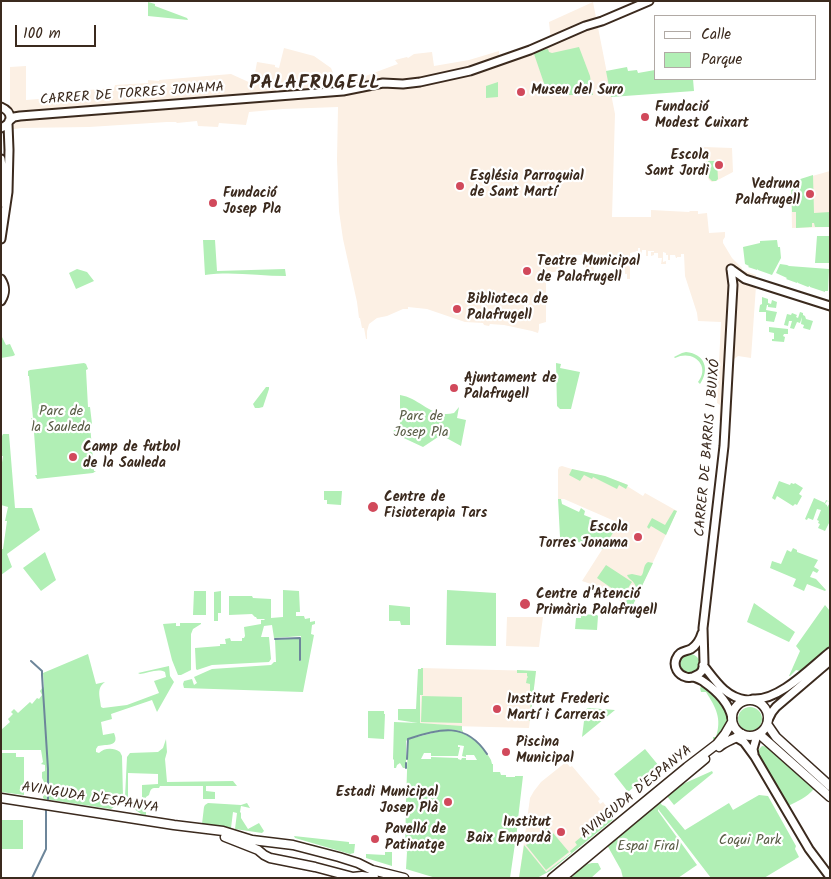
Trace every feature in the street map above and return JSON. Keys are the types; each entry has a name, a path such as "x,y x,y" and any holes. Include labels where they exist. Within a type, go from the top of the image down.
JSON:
{"main road":[{"path":"768,722 765,728 758,734 741,737 732,720 732,712 740,702 749,700 758,701 764,705 768,712 768,722 776,742 830,797"},
{"name":"AVINGUDA D'ESPANYA","path":"552,878 717,744 728,731 732,720"},
{"path":"758,734 776,742 830,786"},
{"name":"AVINGUDA D'ESPANYA","path":"562,878 727,741 741,737"},
{"name":"AVINGUDA D'ESPANYA","path":"1,798 223,831 252,840 293,845 404,878"},
{"name":"AVINGUDA D'ESPANYA","path":"174,825 232,839 258,850 270,858 353,877 374,878"},
{"path":"262,853 262,845 267,842"},
{"path":"353,877 358,872 358,863"}],"street":[{"name":"CARRER DE TORRES JONAMA","path":"8,121 343,92 383,83 411,84 465,72 503,60 649,1"},
{"path":"1,107 6,109 9,150 8,192 1,240"},
{"path":"1,159 4,181 1,203"},
{"name":"CARRER DE BARRIS I BUIXÓ","path":"703,662 704,628 724,446 733,285 731,269 745,279 830,306"},
{"path":"1,279 5,285 5,291 1,301"},
{"name":"CARRER DE BARRIS I BUIXÓ","path":"690,649 698,642 704,628"},
{"path":"703,662 702,671 689,678 681,675 675,667 675,662 684,650 690,649 698,652 713,679 731,695 737,699 760,700 784,690 830,652"},
{"path":"768,722 776,706 830,661"},
{"path":"694,677 705,682 725,701 730,710 732,720"},
{"path":"755,757 753,749 758,734"},
{"path":"741,737 755,757 809,849 830,877"}],"shaded area":[{"path":"593,2 615,114 612,217 651,217 651,210 698,211 698,214 707,213 709,233 725,232 723,243 732,258 742,270 756,275 751,358 738,356 734,359 731,422 719,421 720,405 717,403 721,322 698,321 685,276 684,254 677,258 675,255 670,255 670,260 668,260 668,255 663,252 663,262 666,261 666,264 661,264 662,258 658,258 658,253 654,253 651,256 651,252 654,251 648,251 648,256 646,256 646,250 642,250 641,260 637,260 638,253 640,252 640,248 638,248 638,251 630,253 630,279 627,279 627,274 625,274 624,258 621,258 621,265 618,265 619,255 613,255 612,266 608,266 608,257 597,257 597,254 594,254 592,260 594,274 590,274 589,269 585,269 585,255 572,255 570,265 561,265 561,271 546,273 546,322 539,324 538,333 504,325 490,324 489,326 483,323 465,322 427,309 408,307 408,309 377,318 369,324 366,339 364,328 362,328 359,318 339,211 337,160 338,107 249,112 246,125 219,123 218,127 198,126 197,121 8,130 10,118 10,67 26,66 26,100 88,95 89,90 114,88 115,85 148,83 148,80 159,81 231,74 253,84 257,62 275,65 275,67 279,68 284,48 314,56 331,68 337,83 342,80 344,84 398,64 395,60 408,58 414,54 432,52 434,66 469,60 499,51 499,59 551,41 549,22"},
{"name":"Escola Sant Jordi","path":"704,147 732,148 733,172 716,181 712,182 709,180"},
{"name":"Vedruna Palafrugell","path":"830,171 830,227 792,228 791,182"},
{"name":"Escola Torres Jonama","path":"562,466 618,481 628,485 643,496 645,493 677,511 631,609 603,588 582,581 619,523 564,499 558,499 558,470"},
{"path":"507,617 543,617 539,647 506,646"},
{"name":"Institut Frederic Martí i Carreras","path":"421,668 536,671 529,728 452,726 420,723"},
{"name":"Institut Baix Empordà","path":"566,762 570,767 572,766 600,799 598,801 600,804 603,802 611,812 609,814 612,818 549,870 533,878 519,878 530,798 541,782"}],"green space":[{"path":"148,2 187,18 188,20 148,16"},
{"path":"579,47 590,76 593,95 548,95 533,51 548,49 552,53"},
{"path":"627,67 628,71 637,70 638,73 654,70 654,80 693,80 694,91 611,97 606,71"},
{"path":"498,82 498,97 486,98 486,86"},
{"path":"708,161 717,162 718,179 716,181 712,181 709,178"},
{"name":"Vedruna Palafrugell","path":"813,175 814,213 830,212 830,227 815,227 814,223 812,223 812,227 796,228 796,212 792,212 791,182"},
{"path":"817,236 830,236 829,263 815,263"},
{"path":"203,240 215,240 217,271 285,269 286,276 205,275"},
{"path":"777,240 781,258 772,275 748,267 745,264 743,247 760,243 760,241"},
{"path":"780,264 829,269 828,291 825,292 786,279 776,273"},
{"path":"77,269 87,272 94,281 76,289 69,273"},
{"path":"762,297 768,299 768,303 771,304 772,300 777,302 776,308 768,307 767,305 766,310 777,312 774,322 766,321 766,312 759,312"},
{"path":"800,312 803,313 806,319 813,321 810,330 803,328 804,325 801,324 802,317 800,323 797,322 794,329 790,328 792,321 789,321 788,326 784,325 787,314 791,315 792,313 797,315 796,317 798,318"},
{"path":"769,327 788,329 788,334 783,336 785,337 784,342 772,341 774,333 769,332"},
{"path":"1,335 6,345 10,344 15,355 1,358"},
{"path":"686,352 698,356 704,363 705,373 700,384 698,382 702,370 698,361 694,357 688,356 674,357"},
{"name":"Parc de la Sauleda","path":"84,363 88,369 86,370 88,407 90,407 92,424 90,425 94,471 96,471 93,473 37,479 35,475 37,475 28,371"},
{"path":"556,363 561,364 560,368 580,372 571,409 560,409 557,406"},
{"path":"266,387 269,387 269,389 263,407 255,408 253,404"},
{"name":"Parc de Josep Pla","path":"400,395 439,413 454,413 459,407 457,418 466,420 461,446 441,435 423,447 393,433 394,430 400,430"},
{"path":"3,434 9,434 15,508 32,508 40,530 7,554 12,567 1,575 1,549 3,549 8,507 1,505 3,456 1,456 1,438"},
{"path":"572,469 605,476 628,485 626,489 619,485 617,489 593,477 592,479 584,475 580,481 569,475"},
{"path":"779,481 790,485 795,483 803,488 799,494 802,496 797,505 793,506 777,496 775,500 772,498"},
{"path":"324,491 342,491 341,505 327,504 327,500 324,500"},
{"path":"814,498 825,503 826,500 830,502 827,501 825,504 827,507 830,503 830,521 825,531 818,528 820,524 817,520 821,510 817,509 813,520 805,519"},
{"path":"558,499 561,499 562,504 579,512 581,508 585,511 584,515 616,528 603,549 560,537"},
{"path":"674,510 677,511 666,535 651,526 649,529 647,527 652,518 665,525"},
{"path":"793,548 797,552 818,560 814,567 819,570 817,573 813,571 810,577 816,579 825,591 807,584 804,591 793,586 796,579 770,568 772,561 781,564 787,550 791,552"},
{"path":"45,552 56,580 41,591 23,568"},
{"path":"648,562 653,563 631,609 623,603 630,598 636,587 627,575 641,576"},
{"path":"606,565 632,582 623,596 597,578"},
{"path":"283,590 299,591 300,612 296,612 296,616 304,616 305,619 310,618 310,622 315,621 315,624 312,625 311,634 314,635 303,692 184,688 184,681 192,679 194,685 197,683 194,677 212,669 271,665 276,662 275,640 299,638 301,661 301,636 274,638 272,625 264,626 261,637 269,637 271,659 269,662 212,665 196,669 195,648 220,646 220,644 226,644 225,639 230,638 231,641 242,641 242,638 245,636 244,627 261,624 261,620 265,620 257,619 252,614 229,615 229,596 252,596 253,598 271,599 271,618 283,617"},
{"path":"447,590 496,593 496,646 446,645"},
{"path":"194,591 206,591 206,615 193,615"},
{"path":"221,591 221,613 218,613 218,621 214,621 214,592"},
{"path":"754,603 795,632 789,642 747,622"},
{"path":"389,605 410,607 410,625 401,625 400,621 389,621"},
{"path":"825,605 830,611 830,646 800,671 796,670 789,676 800,651 796,646"},
{"path":"581,614 598,616 597,630 575,629 576,618 581,618"},
{"path":"176,623 176,626 180,626 180,623 201,623 193,629 191,634 191,670 181,675 178,675 172,660 163,624"},
{"path":"88,654 96,684 105,682 100,687 99,693 101,707 103,708 127,705 159,693 154,681 166,677 165,672 159,670 138,673 169,666 170,676 174,682 157,712 152,700 111,714 112,719 101,722 103,735 114,733 115,741 112,744 98,746 96,752 99,753 103,750 112,749 120,752 122,756 123,797 121,802 111,809 44,799 42,772 45,771 45,765 41,764 43,762 41,750 1,750 1,730 10,722 8,719 13,714 11,712 14,709 18,713 30,702 32,704 42,695 40,691 44,688 43,673"},
{"path":"690,654 697,657 700,664 697,671 690,674 683,671 680,664 683,657"},
{"path":"423,668 423,695 420,695 420,723 462,726 463,732 442,730 409,738 406,741 406,768 403,768 400,763 394,768 394,722 418,723 398,720 398,709 416,709 418,669"},
{"path":"517,670 536,671 530,721 530,684 526,683 527,673 517,673"},
{"path":"705,686 719,700 728,716 726,728 716,741 713,737 716,737 718,730 717,713 706,692 701,692 700,688"},
{"path":"422,696 462,697 462,723 421,722"},
{"path":"750,707 755,708 761,714 761,724 755,730 750,731 745,730 739,724 738,719 739,714 745,708"},
{"path":"588,708 615,710 582,737 585,710"},
{"path":"368,711 384,711 384,739 368,738"},
{"path":"452,730 470,737 484,750 491,760 493,772 500,772 501,775 506,775 506,777 523,776 518,819 515,819 515,822 518,823 510,878 436,878 406,869 408,741 409,739","holes":["458,745 464,746 462,756 474,755 477,760 431,757 431,759 421,759 424,753 431,753 431,756 458,756 460,747"]},
{"path":"166,739 167,782 233,781 237,786 206,786 206,791 215,792 215,799 203,799 203,786 160,786 159,788 153,788 146,797 146,815 141,814 126,803 127,757 130,753 158,752 163,748","holes":["128,773 158,774 158,784 142,785 142,804 131,804 128,802"]},
{"path":"762,746 769,747 814,789 805,797 788,806 759,756 759,749"},
{"path":"645,749 659,766 628,792 614,774"},
{"path":"1,753 16,753 16,757 24,757 24,795 1,792"},
{"path":"712,771 713,773 674,805 666,795 674,788"},
{"path":"759,795 768,796 796,846 795,849 799,857 764,878 711,878 658,809 697,865 678,878 623,878 621,870 607,845 659,801 685,830 729,803 733,810"},
{"path":"208,803 241,805 247,803 250,808 241,806 241,818 248,829 259,823 264,831 262,833 235,829 237,813 233,812 231,828 202,824 204,807"},
{"path":"609,814 614,819 550,871 537,878 519,878 524,845 546,872 571,853 570,851 577,845 575,842"},
{"path":"1,820 23,820 23,849 1,849"},
{"path":"548,827 569,852 546,870 526,845"},
{"path":"294,836 349,842 349,844 355,844 354,853 350,854 295,838"},
{"path":"385,852 392,852 392,866 366,858 366,854 385,855"},
{"path":"598,863 601,869 591,878 571,878 584,865"}],"waterway":[{"path":"275,639 300,638 300,660"},
{"path":"31,661 42,671 48,799"},
{"path":"407,759 408,739 442,730 461,732 479,744 487,754"},
{"path":"406,763 406,768"},
{"path":"32,878 46,849 46,810"}],"place":[{"name":"Museu del Suro","path":"521,92"},
{"name":"Fundació Modest Cuixart","path":"645,117"},
{"name":"Escola Sant Jordi","path":"719,165"},
{"name":"Església Parroquial de Sant Martí","path":"460,186"},
{"name":"Vedruna Palafrugell","path":"810,194"},
{"name":"Fundació Josep Pla","path":"213,203"},
{"name":"Teatre Municipal de Palafrugell","path":"527,271"},
{"name":"Biblioteca de Palafrugell","path":"457,309"},
{"name":"Ajuntament de Palafrugell","path":"454,388"},
{"name":"Camp de futbol de la Sauleda","path":"73,457"},
{"name":"Centre de Fisioterapia Tars","path":"373,507"},
{"name":"Escola Torres Jonama","path":"638,537"},
{"name":"Centre d'Atenció Primària Palafrugell","path":"525,604"},
{"name":"Institut Frederic Martí i Carreras","path":"497,709"},
{"name":"Piscina Municipal","path":"506,752"},
{"name":"Estadi Municipal Josep Plà","path":"448,802"},
{"name":"Institut Baix Empordà","path":"561,832"},
{"name":"Pavelló de Patinatge","path":"375,839"}],"district":[{"name":"PALAFRUGELL","path":"315,85"}],"park label":[{"name":"Coqui Park","path":"750,842"},
{"name":"Espai Firal","path":"648,848"}]}
